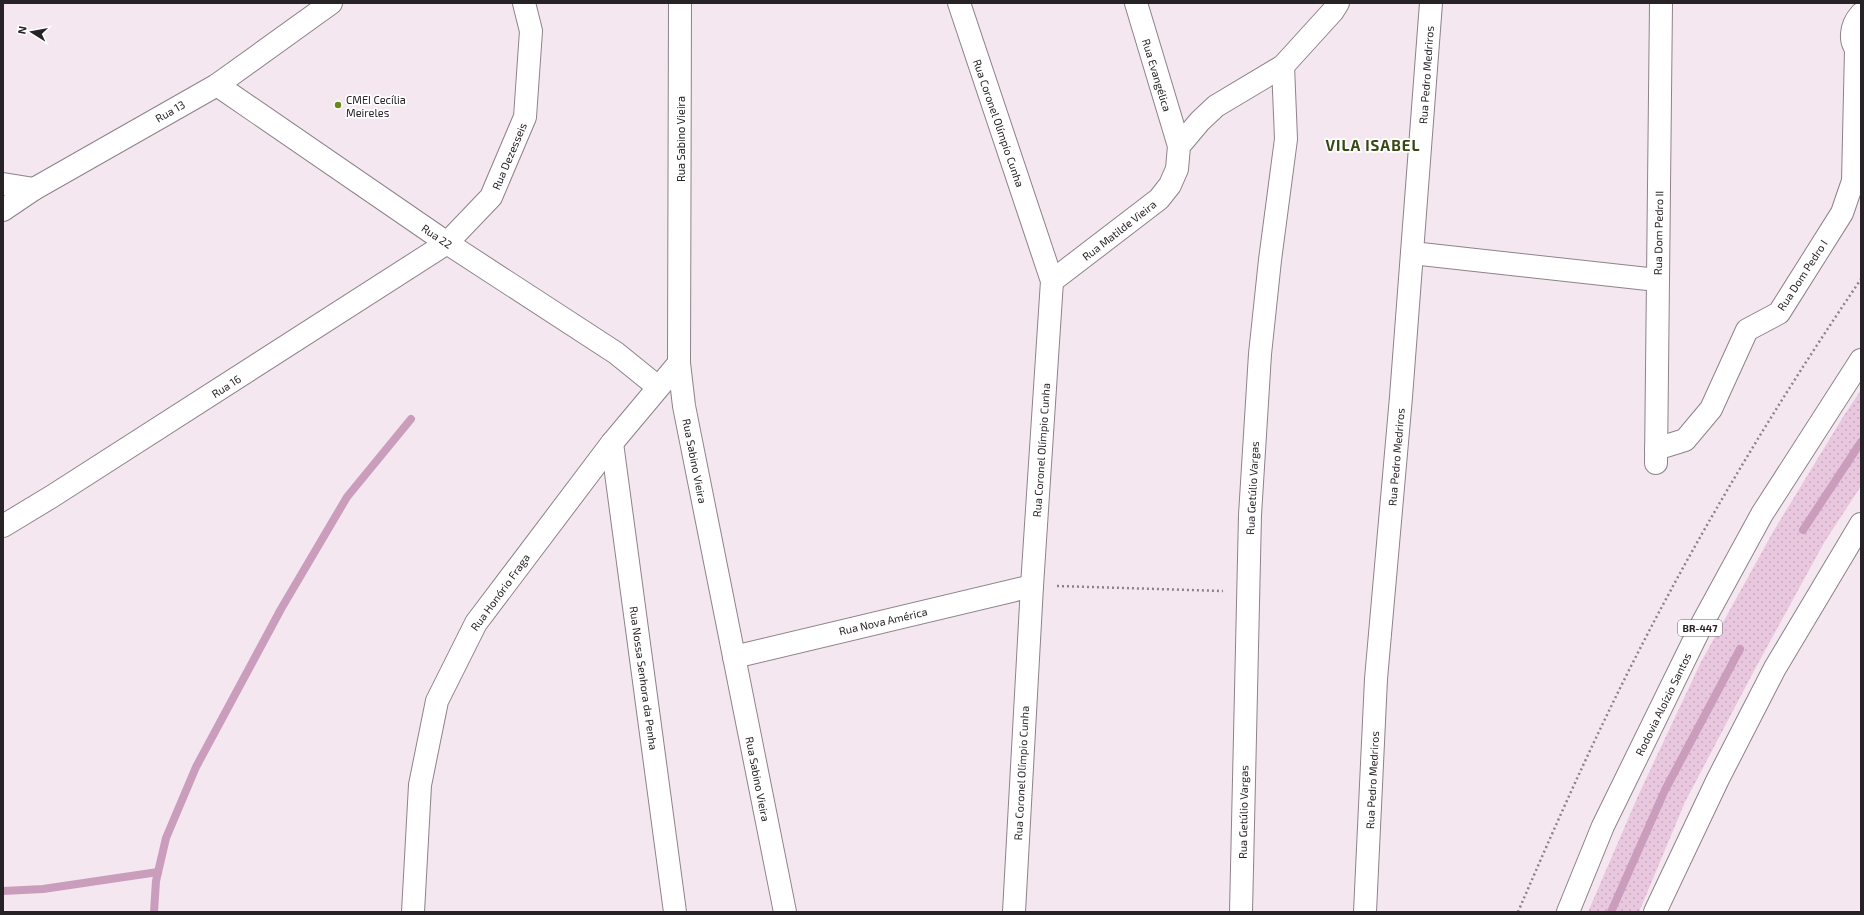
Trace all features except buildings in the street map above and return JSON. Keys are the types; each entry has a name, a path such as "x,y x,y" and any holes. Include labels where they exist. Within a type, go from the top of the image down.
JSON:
{"street":[{"name":"Rua 13","path":"3,210 34,189 217,85 331,3"},
{"name":"Rua Dezesseis","path":"447,244 491,197 525,117 530,31 524,3"},
{"name":"Rua Sabino Vieira","path":"680,3 679,363 684,406 785,912"},
{"name":"Rua Coronel Olímpio Cunha","path":"959,3 1052,281 1032,586 1014,912"},
{"name":"Rua Evangélica","path":"1136,3 1179,146"},
{"name":"Rua Pedro Medriros","path":"1366,912 1376,679 1401,396 1431,3"},
{"name":"Rua Dom Pedro II","path":"1656,456 1661,3"},
{"path":"1860,3 1861,14"},
{"path":"1179,146 1200,121 1216,106 1283,66 1334,6"},
{"name":"Rua Dom Pedro I","path":"1656,456 1686,440 1711,408 1747,330 1779,313 1842,213 1853,180 1859,52 1851,38 1853,24 1861,14"},
{"name":"Rua Getúlio Vargas","path":"1241,912 1250,515 1260,354 1270,260 1286,139 1283,66"},
{"name":"Rua 22","path":"217,85 447,244 616,354 658,387"},
{"name":"Rua Matilde Vieira","path":"1052,281 1159,199 1170,185 1177,168 1179,146"},
{"path":"3,184 34,189"},
{"name":"Rua 16","path":"3,526 51,497 447,244"},
{"path":"1412,254 1657,280"},
{"name":"Rodovia Aloízio Santos","path":"1568,912 1603,826 1703,622 1762,514 1861,360"},
{"name":"Rua Honório Fraga","path":"413,912 420,785 437,701 476,623 612,443 679,363"},
{"name":"Rua Nossa Senhora da Penha","path":"612,443 675,912"},
{"path":"1655,912 1718,779 1775,668 1861,524"},
{"name":"Rua Nova América","path":"734,657 1032,586"}],"path":[{"path":"1518,912 1606,716 1656,618 1701,535 1753,447 1861,279"},
{"path":"1032,586 1248,592"}],"shaded area":[{"path":"1861,390 1861,486 1825,541 1756,667 1685,802 1639,912 1588,912 1638,796 1701,662 1773,532"}],"waterway":[{"path":"154,912 156,881 166,838 196,767 281,609 347,497 411,419"},
{"path":"1803,530 1861,442"},
{"path":"1611,912 1665,790 1740,649"},
{"path":"3,891 43,889 158,872"}],"place":[{"name":"CMEI Cecília Meireles","path":"338,105"}],"district":[{"name":"VILA ISABEL","path":"1373,145"}]}
